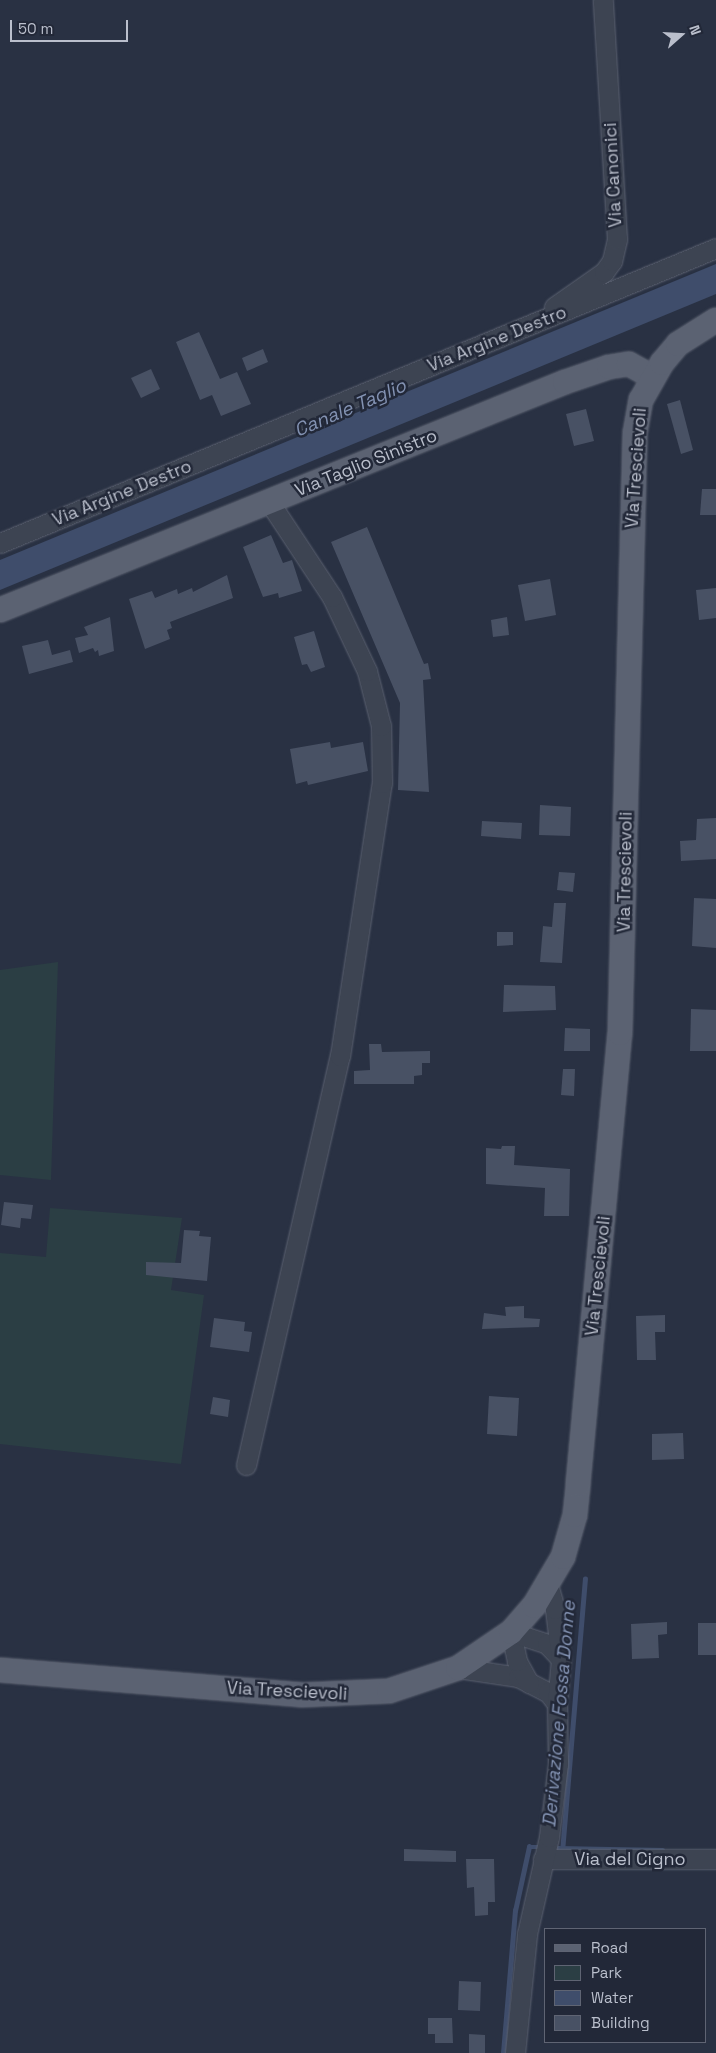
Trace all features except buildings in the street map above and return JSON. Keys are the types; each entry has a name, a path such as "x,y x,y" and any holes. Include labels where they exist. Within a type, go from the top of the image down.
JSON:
{"main road":[{"path":"652,377 678,344 716,320"},
{"name":"Via Taglio Sinistro","path":"0,610 270,503 594,371 629,364 652,377"},
{"name":"Via Trescievoli","path":"0,1670 301,1695 390,1691 458,1668 510,1632 548,1585 563,1557 575,1515 616,1099 625,919 632,475 641,400 652,377"}],"street":[{"name":"Via Canonici","path":"547,319 552,309 604,272 612,261 617,239 603,0"},
{"name":"Via Argine Destro","path":"0,543 716,248"},
{"path":"246,1464 340,1056 382,783 381,726 366,671 332,597 270,503"},
{"path":"515,2053 527,1934 544,1859 558,1764 556,1704 561,1659 555,1609 548,1585"},
{"path":"510,1632 547,1644 561,1659"},
{"path":"510,1632 517,1661 529,1682"},
{"path":"458,1668 518,1677 548,1692 556,1704"},
{"name":"Via del Cigno","path":"544,1859 716,1859"}],"green space":[{"path":"58,962 51,1180 0,1175 0,970"},
{"path":"50,1208 182,1218 171,1290 204,1295 181,1464 0,1444 0,1253 46,1257"}],"water":[{"path":"716,264 716,294 0,590 0,560"}],"waterway":[{"name":"Derivazione Fossa Donne","path":"562,1852 585,1579"},
{"path":"503,2053 515,1911 529,1847 540,1847"},
{"path":"558,1848 662,1850"}],"water label":[{"name":"Canale Taglio","path":"350,408"}]}
